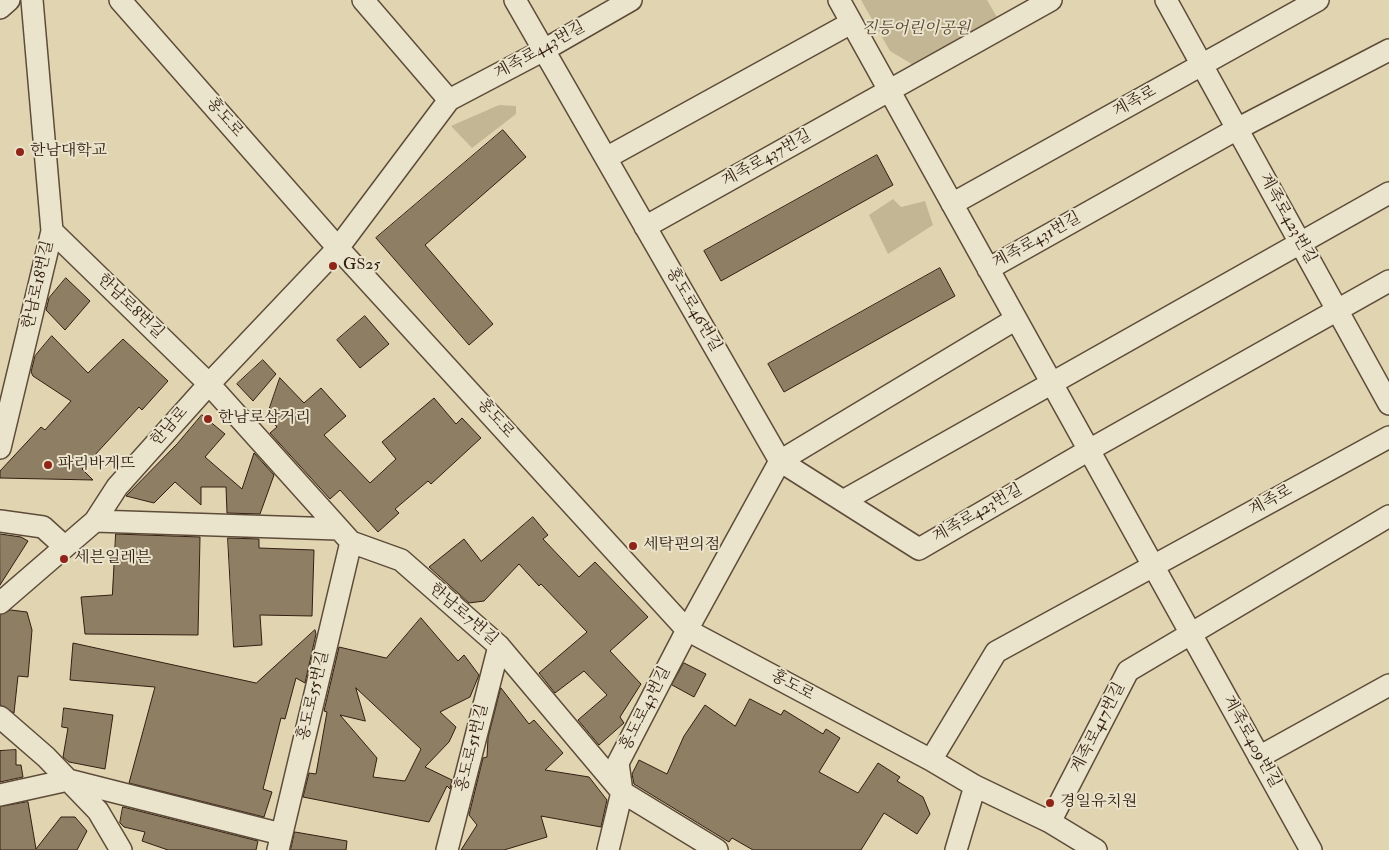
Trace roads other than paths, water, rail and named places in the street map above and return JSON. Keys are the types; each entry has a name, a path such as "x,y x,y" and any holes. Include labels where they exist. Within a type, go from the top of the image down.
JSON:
{"street":[{"path":"0,8 9,0"},
{"name":"한남로18번길","path":"0,448 52,231 32,0"},
{"name":"홍도로","path":"120,0 338,248 687,630 931,760 975,786 1050,822 1096,850"},
{"path":"362,0 449,100"},
{"name":"홍도로46번길","path":"515,0 780,461"},
{"name":"계족로443번길","path":"338,248 449,100 544,50 631,0"},
{"path":"839,0 889,90"},
{"name":"계족로437번길","path":"645,227 1051,0"},
{"path":"1166,0 1237,128"},
{"name":"계족로","path":"952,204 1318,0"},
{"path":"606,158 851,23"},
{"name":"계족로431번길","path":"889,90 988,269 1237,128 1389,50"},
{"name":"계족로423번길","path":"1237,128 1336,309"},
{"path":"843,501 1389,193"},
{"name":"한남로8번길","path":"52,231 209,384"},
{"name":"한남로","path":"0,603 95,521 117,487 209,384 338,248"},
{"path":"988,269 1191,634"},
{"name":"계족로423번길","path":"780,461 919,549 1389,280"},
{"path":"1336,309 1389,404"},
{"path":"687,630 780,461 1016,319"},
{"name":"한남로7번길","path":"209,384 344,535 401,560 499,646 622,792 717,850"},
{"name":"계족로","path":"1153,566 1389,437"},
{"name":"계족로417번길","path":"1050,822 1128,671 1389,516"},
{"path":"0,520 43,527 65,547"},
{"path":"95,521 344,535"},
{"name":"홍도로55번길","path":"280,842 344,535"},
{"path":"931,760 996,652 1153,566"},
{"name":"홍도로43번길","path":"608,850 622,792 618,763 687,630"},
{"name":"계족로409번길","path":"1191,634 1311,850"},
{"name":"홍도로51번길","path":"447,850 499,646"},
{"path":"1260,757 1389,685"},
{"path":"0,717 46,757 98,811 121,850"},
{"path":"0,795 68,780 280,842"},
{"path":"956,850 975,786"}],"place":[{"name":"한남대학교","path":"20,152"},
{"name":"GS25","path":"333,266"},
{"name":"한남로삼거리","path":"208,419"},
{"name":"파리바게뜨","path":"48,465"},
{"name":"세탁편의점","path":"633,546"},
{"name":"세븐일레븐","path":"64,559"},
{"name":"경일유치원","path":"1050,803"}],"park label":[{"name":"진등어린이공원","path":"916,30"}]}
